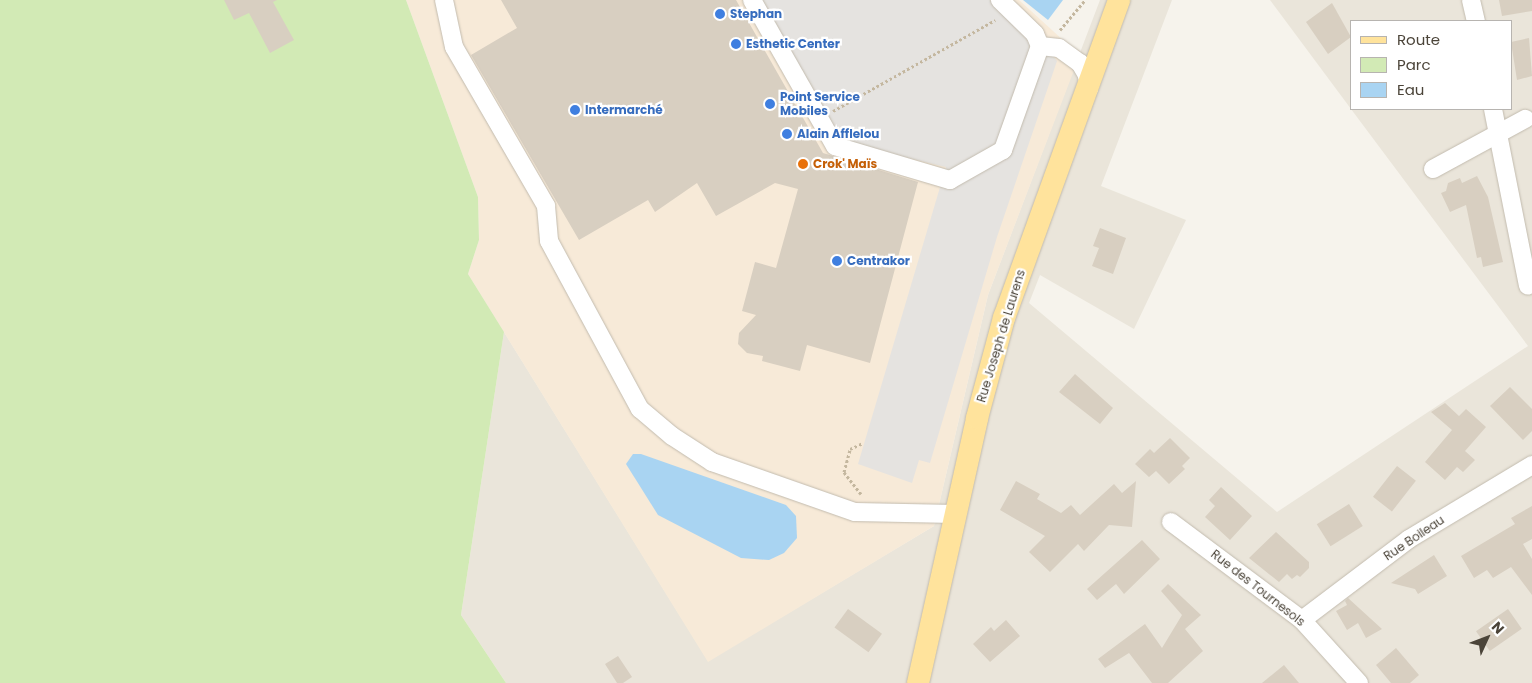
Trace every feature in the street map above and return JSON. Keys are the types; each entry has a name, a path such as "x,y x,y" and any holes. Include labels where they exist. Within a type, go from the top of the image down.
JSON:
{"main road":[{"name":"Rue Joseph de Laurens","path":"918,683 955,514 1004,318 1089,89 1119,0"}],"street":[{"path":"444,0 454,47 546,206 549,242 640,409 672,436 712,462 855,512 955,514"},
{"path":"752,0 835,146 950,180 1004,150 1038,42"},
{"path":"1472,0 1476,20"},
{"path":"1000,8 1038,42 1059,48 1080,63 1087,76 1089,89"},
{"path":"1493,110 1528,286"},
{"path":"1433,169 1525,120"},
{"name":"Rue Boileau","path":"1302,620 1409,538 1532,465"},
{"name":"Rue des Tournesols","path":"1171,522 1302,620 1358,683"}],"path":[{"path":"1038,42 1064,28 1085,0"},
{"path":"820,119 1000,8"},
{"path":"863,443 850,449 844,472 850,484 867,498"}],"shaded area":[{"path":"406,0 1019,0 1064,41 1081,52 988,295 934,526 708,662 468,274 479,240 478,197"},
{"path":"751,0 990,0 1030,28 1057,61 997,237 930,463 919,460 912,483 858,464 946,167 832,140"},
{"path":"1100,0 1172,0 1101,186 1186,220 1134,329 1040,275 1029,303 1277,512 1528,346 1352,110 1512,110 1512,20 1350,20 1350,108 1270,0 1532,0 1532,683 506,683 461,615 504,332 708,661 934,526 988,295"}],"green space":[{"path":"0,0 406,0 478,197 479,240 468,274 504,332 461,615 506,683 0,683"}],"water":[{"path":"1023,0 1063,0 1048,20"},
{"path":"633,454 641,454 786,505 796,516 797,538 784,553 769,560 741,558 658,515 626,464"}],"building":[{"path":"224,0 277,0 273,2 294,40 270,53 249,13 234,20"},
{"path":"501,0 736,0 823,153 918,182 870,363 807,345 800,371 762,361 763,356 747,353 738,344 739,333 756,315 742,311 755,262 776,268 798,189 775,183 716,216 697,183 655,212 648,200 579,240 471,55 517,28"},
{"path":"1499,0 1532,0 1532,11 1502,16"},
{"path":"1332,3 1350,38 1328,54 1306,22"},
{"path":"1529,38 1532,76 1517,80 1512,42"},
{"path":"1477,176 1488,197 1503,262 1483,267 1481,257 1477,258 1466,205 1450,212 1441,193 1446,191 1448,183 1460,178 1462,183"},
{"path":"1100,228 1126,238 1113,274 1092,266 1099,248 1093,246"},
{"path":"1075,374 1113,408 1100,424 1059,392"},
{"path":"1510,387 1532,409 1532,431 1523,440 1490,406"},
{"path":"1445,403 1459,416 1466,409 1486,427 1465,451 1475,460 1463,472 1457,467 1445,480 1425,462 1452,430 1431,412"},
{"path":"1170,438 1190,458 1182,466 1185,469 1169,484 1156,471 1149,477 1135,464 1150,449 1154,453"},
{"path":"1397,466 1416,481 1392,512 1373,497"},
{"path":"1016,481 1040,494 1037,499 1061,513 1071,505 1080,515 1114,484 1122,493 1136,481 1132,527 1109,525 1084,551 1078,544 1050,572 1029,552 1045,536 1000,510"},
{"path":"1221,487 1252,516 1230,540 1205,517 1215,506 1209,500"},
{"path":"1349,504 1363,526 1331,546 1317,524"},
{"path":"1532,506 1532,539 1523,544 1532,559 1532,595 1511,567 1493,578 1487,570 1474,578 1461,556 1515,524 1511,518"},
{"path":"1276,532 1309,562 1309,568 1300,577 1297,575 1292,579 1287,574 1279,582 1249,558"},
{"path":"1142,540 1160,559 1124,594 1116,584 1097,600 1087,589"},
{"path":"1434,555 1447,576 1418,594 1415,589 1391,583"},
{"path":"1168,584 1201,615 1185,629 1203,651 1168,683 1152,683 1129,653 1105,668 1098,659 1145,624 1162,648 1182,615 1161,591"},
{"path":"1348,598 1382,629 1366,638 1358,623 1347,630 1336,611 1347,605 1345,601"},
{"path":"848,609 882,634 868,652 834,628"},
{"path":"1508,609 1522,629 1490,651 1476,631"},
{"path":"1006,620 1020,636 990,662 973,644 991,627 994,631"},
{"path":"1396,648 1419,675 1410,683 1391,683 1376,665"},
{"path":"618,656 632,677 623,683 617,683 605,664"},
{"path":"1284,665 1299,683 1262,683"}],"place":[{"name":"Stephan","path":"720,14"},
{"name":"Esthetic Center","path":"736,44"},
{"name":"Point Service Mobiles","path":"770,104"},
{"name":"Intermarché","path":"575,110"},
{"name":"Alain Afflelou","path":"787,134"},
{"name":"Crok' Maïs","path":"803,164"},
{"name":"Centrakor","path":"837,261"}]}
